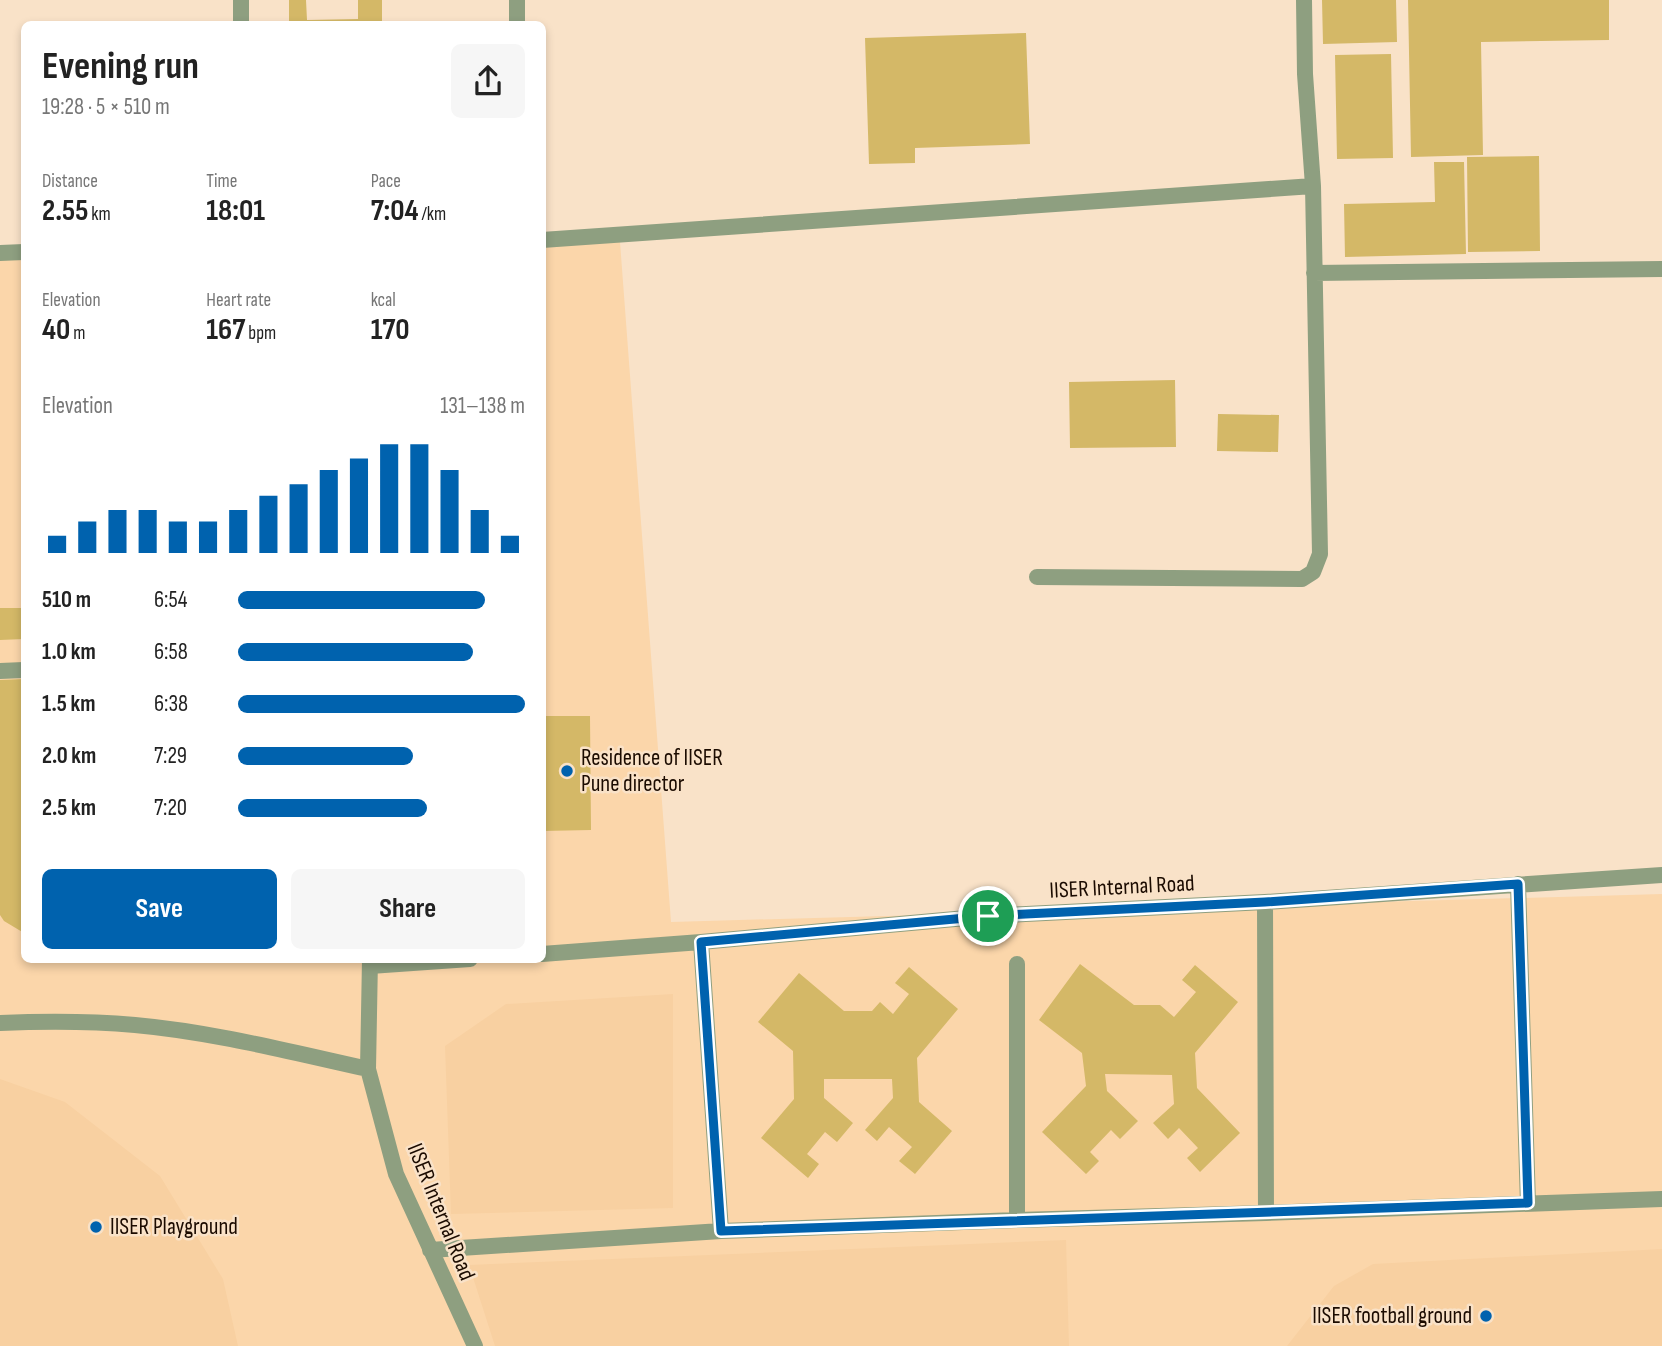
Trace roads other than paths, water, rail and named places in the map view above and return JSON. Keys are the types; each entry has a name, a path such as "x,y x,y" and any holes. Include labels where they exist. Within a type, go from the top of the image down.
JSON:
{"lane":[{"path":"241,0 241,21"},
{"path":"517,0 517,21"},
{"path":"1037,577 1302,579 1313,572 1320,554 1313,186 1305,74 1304,0"},
{"path":"546,240 1313,186"},
{"path":"0,253 21,251"},
{"path":"1314,273 1662,269"},
{"path":"0,671 21,670"},
{"name":"IISER Internal Road","path":"546,954 988,916 1265,902 1662,875"},
{"path":"1518,884 1528,1203"},
{"path":"1265,902 1266,1213"},
{"path":"701,942 721,1231"},
{"name":"IISER Internal Road","path":"370,963 368,1069 396,1174 475,1346"},
{"path":"1017,964 1017,1220"},
{"path":"0,1023 58,1021 136,1025 231,1040 368,1069"},
{"path":"430,1250 721,1231 1662,1199"}],"place":[{"name":"Residence of IISER Pune director","path":"567,771"},
{"name":"IISER Playground","path":"96,1227"},
{"name":"IISER football ground","path":"1486,1316"}]}
